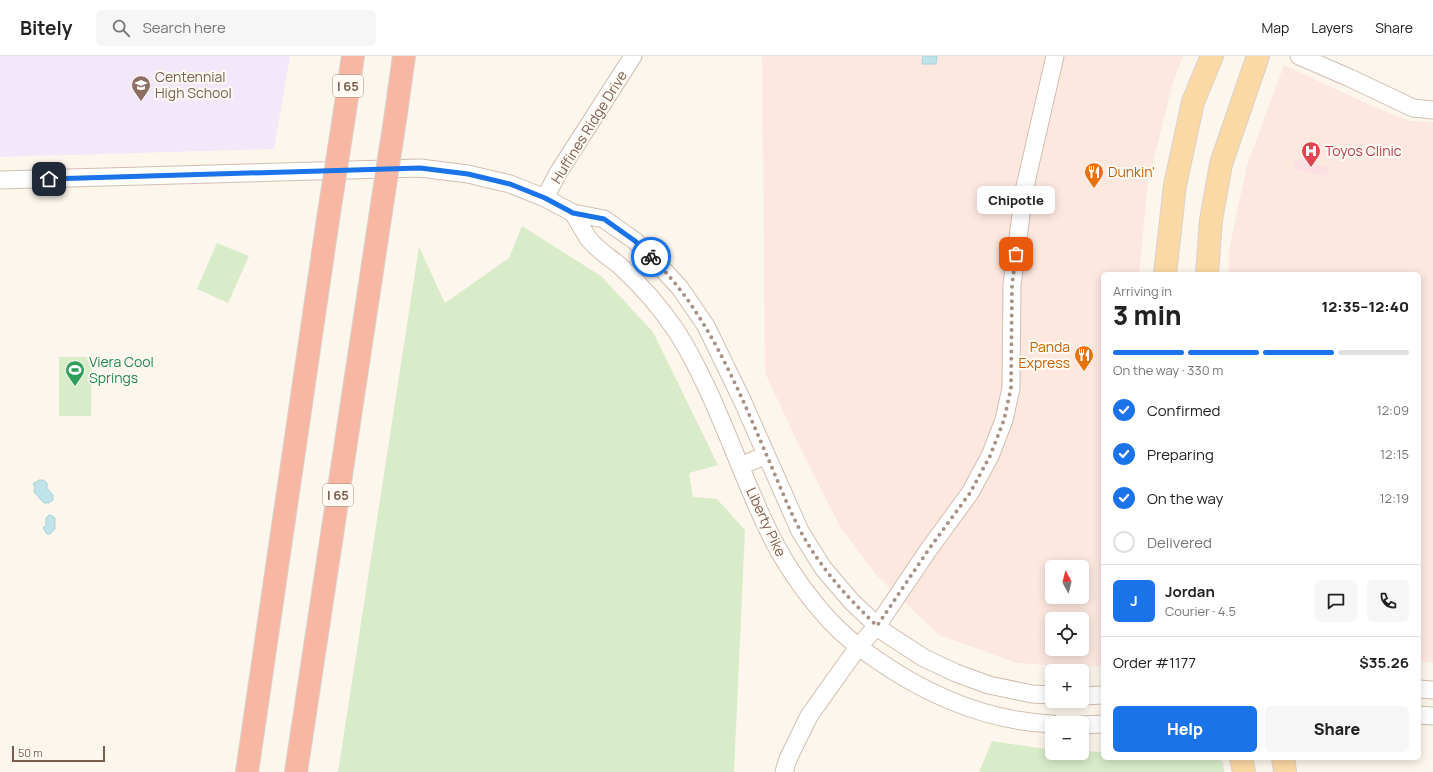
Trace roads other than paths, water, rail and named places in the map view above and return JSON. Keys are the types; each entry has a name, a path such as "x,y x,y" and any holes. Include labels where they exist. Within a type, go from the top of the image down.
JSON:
{"highway":[{"name":"I 65","path":"247,772 353,56"},
{"name":"I 65","path":"296,772 404,56"}],"main road":[{"path":"1165,272 1176,177 1193,102 1212,56"},
{"path":"1207,272 1211,220 1221,164 1241,101 1258,56"},
{"path":"1241,760 1244,772"},
{"path":"1283,760 1286,772"}],"street":[{"name":"Huffines Ridge Drive","path":"545,198 558,173 633,56"},
{"path":"784,772 788,759 809,716 858,647 877,626 929,549 970,493 990,456 1004,420 1011,388 1012,285 1024,191 1055,56"},
{"path":"1299,56 1413,108 1433,110"},
{"name":"Liberty Pike","path":"0,180 420,168 468,174 510,184 545,198 573,213 604,219 635,241 657,263 680,288 706,326 742,400 800,531 823,568 852,602 884,632 924,658 956,673 989,685 1032,694 1045,695"},
{"name":"Liberty Pike","path":"573,213 589,239 620,266 651,298 676,332 692,359 770,534 785,562 831,623 858,647 900,676 945,699 976,710 1006,718 1045,724"},
{"path":"741,466 766,455"},
{"path":"1421,689 1433,690"},
{"path":"1089,696 1101,695"},
{"path":"1421,715 1433,716"},
{"path":"1089,725 1101,724"}],"water":[{"path":"923,56 937,56 936,64 922,64"},
{"path":"39,480 43,480 47,483 47,488 53,495 53,500 49,503 44,503 34,492 35,487 33,484"},
{"path":"49,515 55,518 55,529 50,534 47,534 43,528 46,525 46,518"}],"place":[{"name":"Centennial High School","path":"141,102"},
{"name":"Toyos Clinic","path":"1311,168"},
{"name":"Dunkin'","path":"1094,189"},
{"name":"Chipotle","path":"1016,254"},
{"name":"Panda Express","path":"1084,372"},
{"name":"Viera Cool Springs","path":"75,387"}]}
